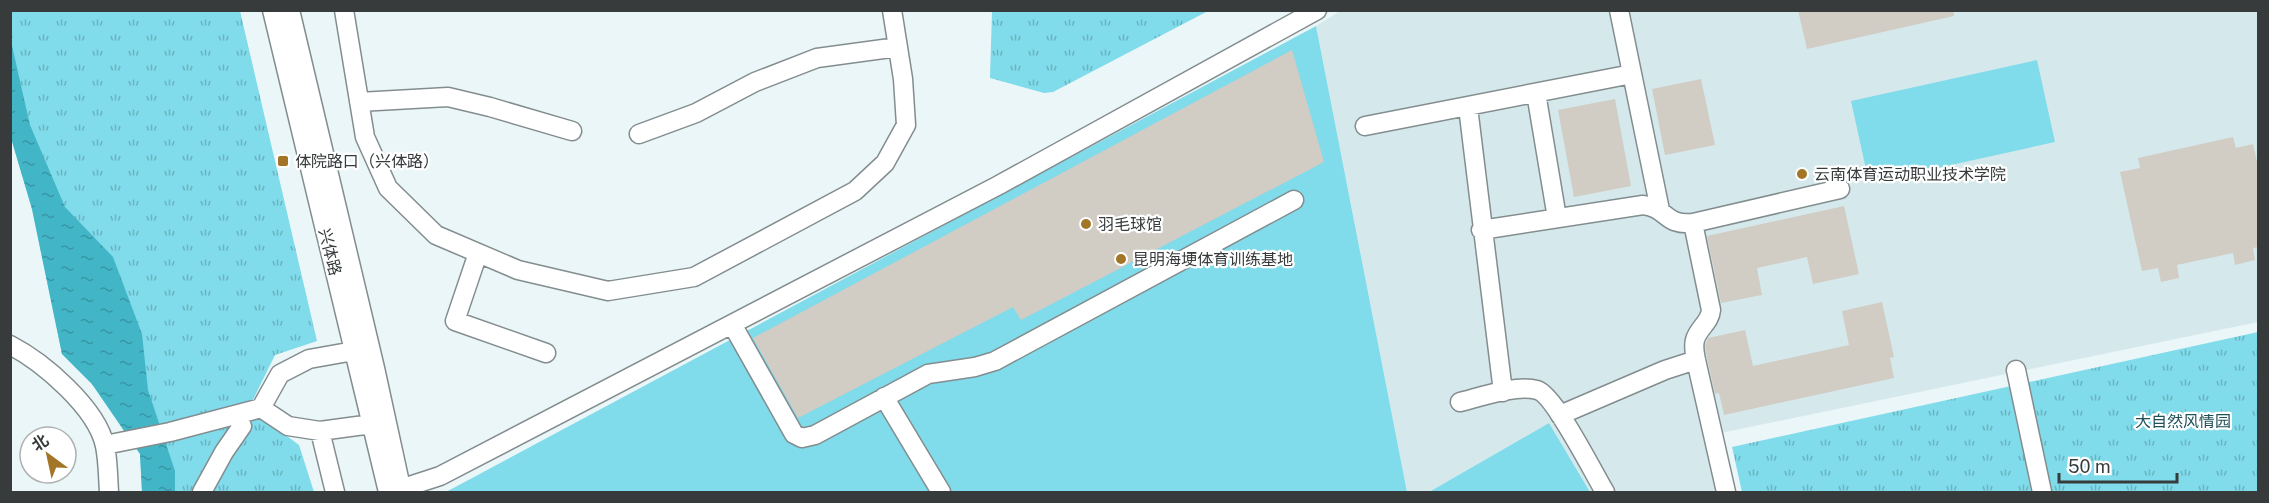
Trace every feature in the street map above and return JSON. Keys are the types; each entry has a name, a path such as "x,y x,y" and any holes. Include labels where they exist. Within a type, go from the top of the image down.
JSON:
{"street":[{"name":"兴体路","path":"272,10 372,424 396,492"},
{"name":"兴体路","path":"290,10 375,368 396,492"},
{"path":"344,10 365,137 388,188 436,235 518,270 608,291 694,277 855,191 885,163 906,125 892,10"},
{"path":"396,492 440,476 999,185 1317,10"},
{"path":"1619,10 1660,210"},
{"path":"639,134 696,113 755,82 817,58 898,47"},
{"path":"1365,126 1632,74"},
{"path":"1536,93 1557,218"},
{"path":"359,102 448,97 572,131"},
{"path":"1468,107 1481,230 1503,392"},
{"path":"1481,230 1643,205 1654,206 1673,222 1693,223 1840,189"},
{"path":"732,324 794,435 802,438 815,435 928,374 975,368 995,361 1294,200"},
{"path":"1693,223 1711,310 1711,318 1696,337 1694,345 1726,492"},
{"path":"478,253 455,321 546,353"},
{"path":"10,345 28,354 72,393 98,426 110,445 109,492"},
{"path":"110,445 261,408 280,374 309,359 354,351"},
{"path":"1560,415 1665,370 1696,360"},
{"path":"2016,370 2042,492"},
{"path":"1460,402 1521,388 1538,390 1546,395 1560,415 1605,492"},
{"path":"884,397 941,492"},
{"path":"261,408 288,426 320,431 372,424"},
{"path":"202,492 242,426"},
{"path":"320,431 335,492"}],"shaded area":[{"name":"云南体育运动职业技术学院","path":"1342,10 2258,11 2258,322 1716,434 1718,492 1590,492 1549,423 1429,492 1407,492 1316,26"}],"green space":[{"path":"992,10 1208,11 1053,92 1044,93 990,78"},
{"path":"10,11 240,11 317,341 275,355 249,408 299,445 314,492 142,492 140,454 92,384 62,354 32,209 11,138"},
{"name":"昆明海埂体育训练基地","path":"1316,26 1407,492 446,492"},
{"path":"2037,60 2055,142 1869,183 1851,101"},
{"name":"大自然风情园","path":"2258,332 2258,492 1742,492 1732,447"},
{"path":"1549,423 1590,492 1429,492"}],"water":[{"path":"10,37 30,125 65,207 113,257 142,334 148,390 175,471 175,492 142,492 140,454 92,384 62,354 32,209 11,138"}],"building":[{"path":"1798,10 1953,10 1954,16 1807,49"},
{"name":"羽毛球馆","path":"1292,50 1324,162 1021,320 1013,307 798,418 753,338"},
{"path":"1701,79 1715,145 1665,155 1652,89"},
{"path":"1615,99 1631,186 1574,197 1558,110"},
{"path":"2233,137 2236,148 2253,144 2259,171 2259,247 2253,248 2255,260 2235,265 2233,253 2177,265 2179,278 2161,282 2158,268 2142,271 2120,172 2140,168 2138,158"},
{"path":"1844,206 1859,274 1813,284 1807,257 1757,268 1762,295 1721,303 1707,236"},
{"path":"1882,302 1894,357 1890,358 1894,378 1724,415 1719,393 1715,394 1707,358 1705,346 1708,338 1745,330 1753,366 1849,345 1842,311"}],"place":[{"name":"体院路口（兴体路）","path":"283,161"},
{"name":"云南体育运动职业技术学院","path":"1802,174"},
{"name":"羽毛球馆","path":"1086,224"},
{"name":"昆明海埂体育训练基地","path":"1121,259"}]}
